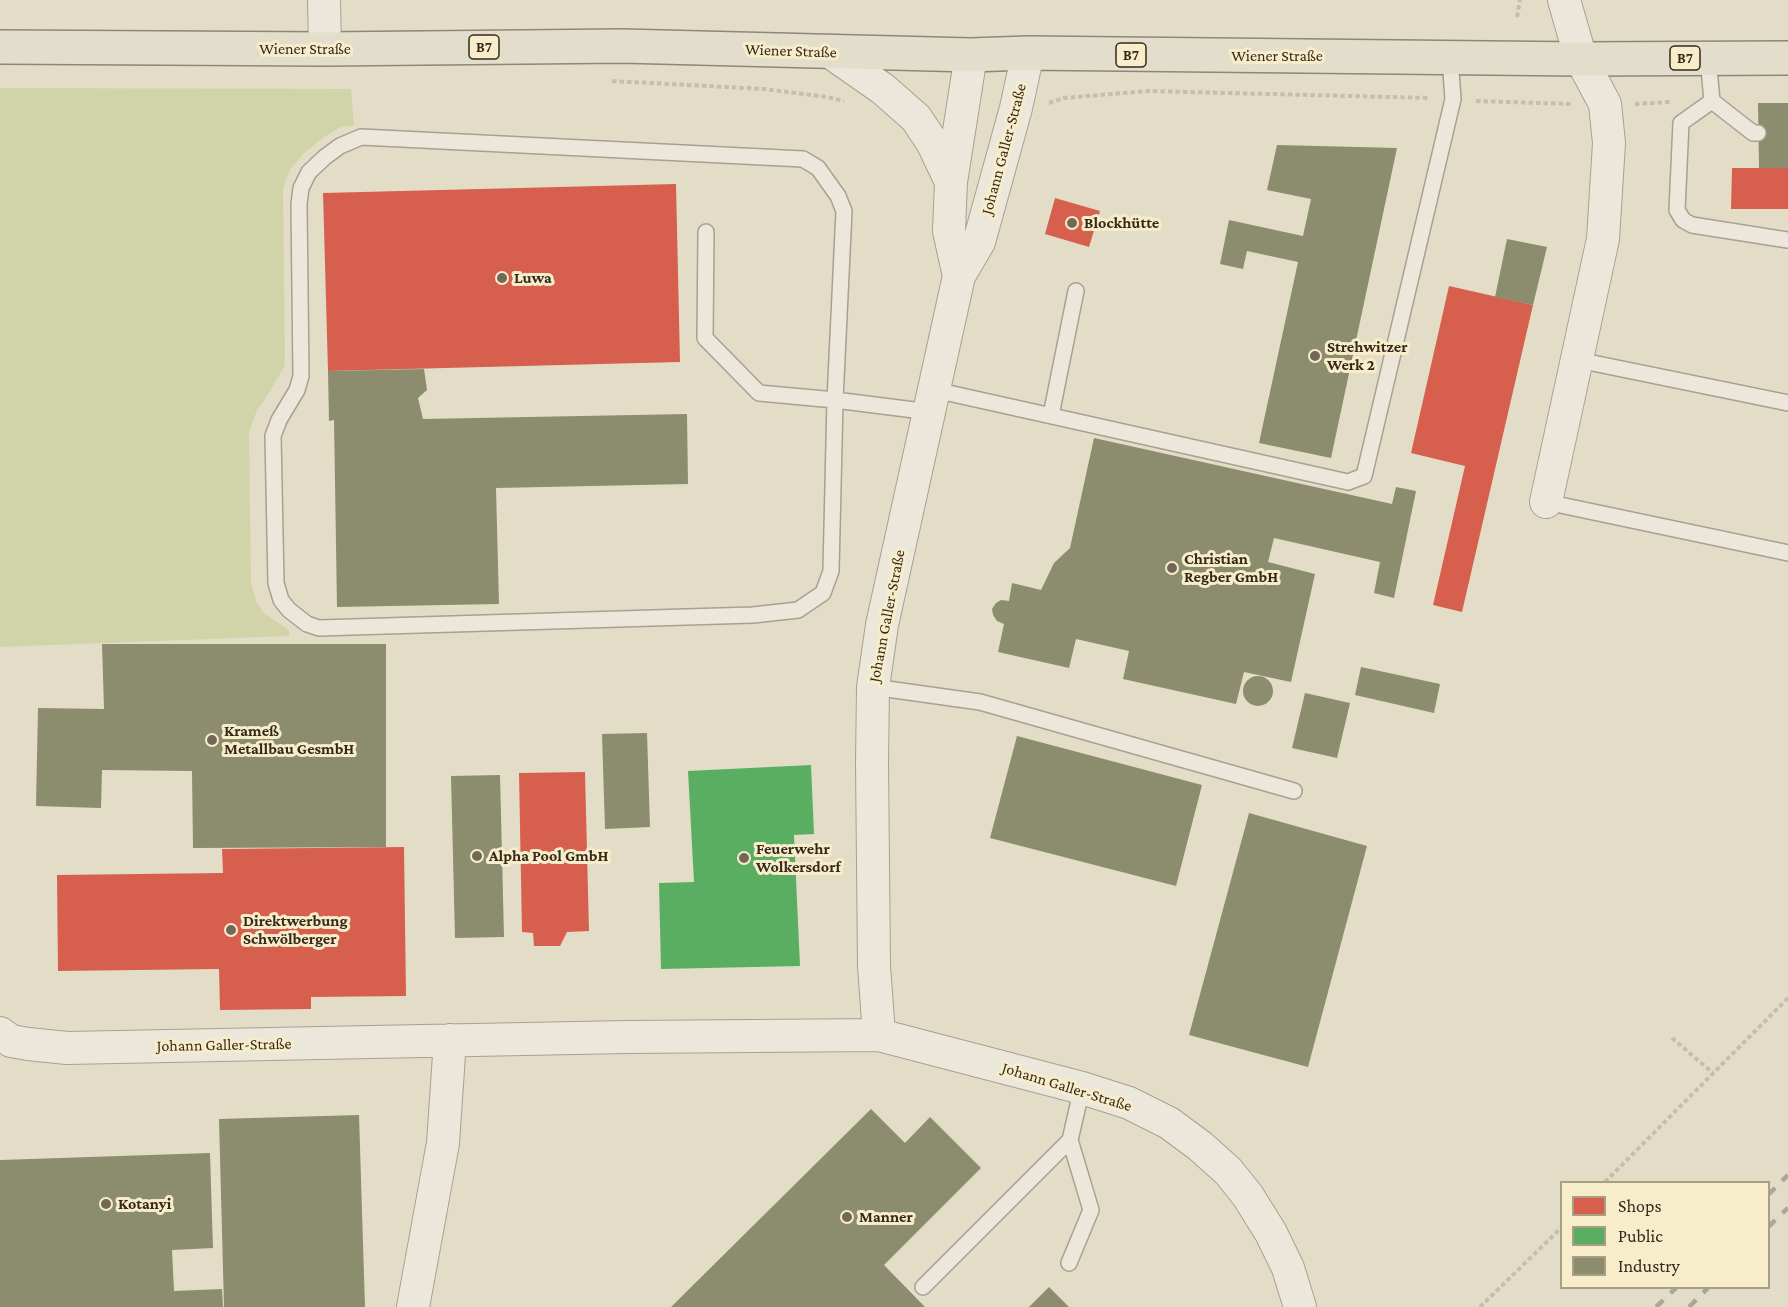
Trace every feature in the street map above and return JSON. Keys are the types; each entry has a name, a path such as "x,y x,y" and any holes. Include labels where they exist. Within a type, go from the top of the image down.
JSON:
{"main road":[{"name":"Wiener Straße","path":"0,47 325,50 622,46 971,55 1028,53 1581,59 1788,58"}],"street":[{"path":"324,0 325,50"},
{"path":"1546,502 1603,239 1610,139 1605,104 1581,59 1564,0"},
{"name":"Johann Galler-Straße","path":"830,52 883,89 916,118 932,142 951,182"},
{"name":"Johann Galler-Straße","path":"879,1035 874,966 872,775 873,687 882,625 958,276 979,243 1016,108 1028,53"},
{"name":"Johann Galler-Straße","path":"958,276 950,231 951,182 971,55"},
{"name":"Johann Galler-Straße","path":"0,1033 11,1041 67,1048 450,1040 879,1035 1082,1088 1129,1103 1169,1123 1228,1171 1248,1196 1271,1233 1288,1268 1300,1307"},
{"path":"413,1307 442,1143 450,1040"}],"lane":[{"path":"706,232 705,338 759,393 835,400 932,401 1051,415 1348,482 1364,476 1453,99 1450,58"},
{"path":"1708,58 1712,100 1753,133 1758,133"},
{"path":"1712,100 1681,123 1677,210 1683,220 1692,225 1788,240"},
{"path":"361,137 803,159 818,168 838,196 844,212 835,400 831,571 822,593 798,610 753,615 319,628 308,624 289,610 281,600 276,583 273,436 301,376 299,204 301,189 309,172 325,157 340,146 361,137"},
{"path":"1051,415 1076,291"},
{"path":"1578,360 1788,403"},
{"path":"1546,502 1788,553"},
{"path":"873,687 980,702 1294,790"},
{"path":"1069,1263 1091,1210 1070,1140 1082,1088"},
{"path":"923,1287 1070,1140"}],"path":[{"path":"1517,17 1520,0"},
{"path":"609,81 764,89 827,97 851,104"},
{"path":"1016,108 1036,108 1064,98 1148,91 1453,99"},
{"path":"1606,1181 1788,998"},
{"path":"1672,1038 1713,1073"},
{"path":"1480,1307 1560,1229"}],"green space":[{"path":"0,88 351,89 354,126 341,127 303,154 290,170 283,188 284,367 257,410 249,432 251,583 257,603 264,613 286,628 290,632 289,636 0,647"}],"building: Shops":[{"path":"1732,168 1788,168 1788,209 1731,209"},
{"name":"Luwa","path":"676,184 680,362 328,371 323,193"},
{"path":"1055,198 1100,211 1089,247 1045,234"},
{"path":"1449,286 1533,305 1462,612 1433,605 1465,466 1411,453"},
{"path":"585,772 589,931 567,932 560,946 534,946 533,933 522,932 519,773"},
{"name":"Direktwerbung Schwölberger","path":"404,847 406,996 311,997 311,1009 220,1010 219,969 58,971 57,875 223,873 222,849"}],"building: Public":[{"name":"Feuerwehr Wolkersdorf","path":"811,765 814,834 794,835 800,966 661,969 659,883 694,882 688,771"}],"building: Industry":[{"path":"1758,103 1788,103 1788,168 1759,168"},
{"name":"Strehwitzer Werk 2","path":"1277,145 1397,148 1331,458 1259,443 1298,262 1247,251 1243,269 1220,264 1229,220 1303,236 1311,199 1267,190"},
{"path":"1507,239 1547,247 1533,305 1495,297"},
{"path":"424,369 427,390 418,398 423,419 687,414 688,484 496,488 499,604 337,607 334,420 329,421 328,371"},
{"name":"Christian Regber GmbH","path":"1094,438 1392,504 1396,487 1416,491 1394,598 1374,593 1380,562 1274,538 1268,562 1315,574 1291,682 1244,672 1236,704 1123,679 1129,651 1076,639 1069,668 998,652 1004,624 997,621 993,615 992,609 996,603 1001,600 1009,601 1012,583 1041,590 1054,563 1070,548"},
{"name":"Krameß Metallbau GesmbH","path":"102,644 386,644 386,847 193,848 192,771 102,770 101,808 36,806 38,708 104,709"},
{"path":"1361,667 1440,684 1434,713 1355,695"},
{"path":"1258,676 1268,681 1273,691 1268,701 1258,706 1248,701 1243,691 1248,681"},
{"path":"1305,693 1350,703 1337,758 1292,748"},
{"path":"647,733 650,827 605,829 602,734"},
{"path":"1017,736 1202,785 1176,886 990,838"},
{"name":"Alpha Pool GmbH","path":"500,775 504,937 455,938 451,776"},
{"path":"1249,813 1367,846 1308,1067 1189,1035"},
{"name":"Manner","path":"871,1109 905,1143 930,1117 981,1168 884,1265 925,1307 671,1307"},
{"path":"359,1115 365,1307 224,1307 219,1119"},
{"name":"Kotanyi","path":"210,1153 213,1248 172,1250 174,1291 222,1289 223,1307 0,1307 0,1160"},
{"path":"1049,1287 1069,1307 1029,1307"}],"railway":[{"path":"1770,1193 1788,1175"},
{"path":"1770,1225 1788,1208"},
{"path":"1656,1307 1675,1289"},
{"path":"1689,1307 1707,1289"}],"place":[{"name":"Blockhütte","path":"1072,223"},
{"name":"Luwa","path":"502,278"},
{"name":"Strehwitzer Werk 2","path":"1315,356"},
{"name":"Christian Regber GmbH","path":"1172,568"},
{"name":"Krameß Metallbau GesmbH","path":"212,740"},
{"name":"Alpha Pool GmbH","path":"477,856"},
{"name":"Feuerwehr Wolkersdorf","path":"744,858"},
{"name":"Direktwerbung Schwölberger","path":"231,930"},
{"name":"Kotanyi","path":"106,1204"},
{"name":"Manner","path":"847,1217"}]}
